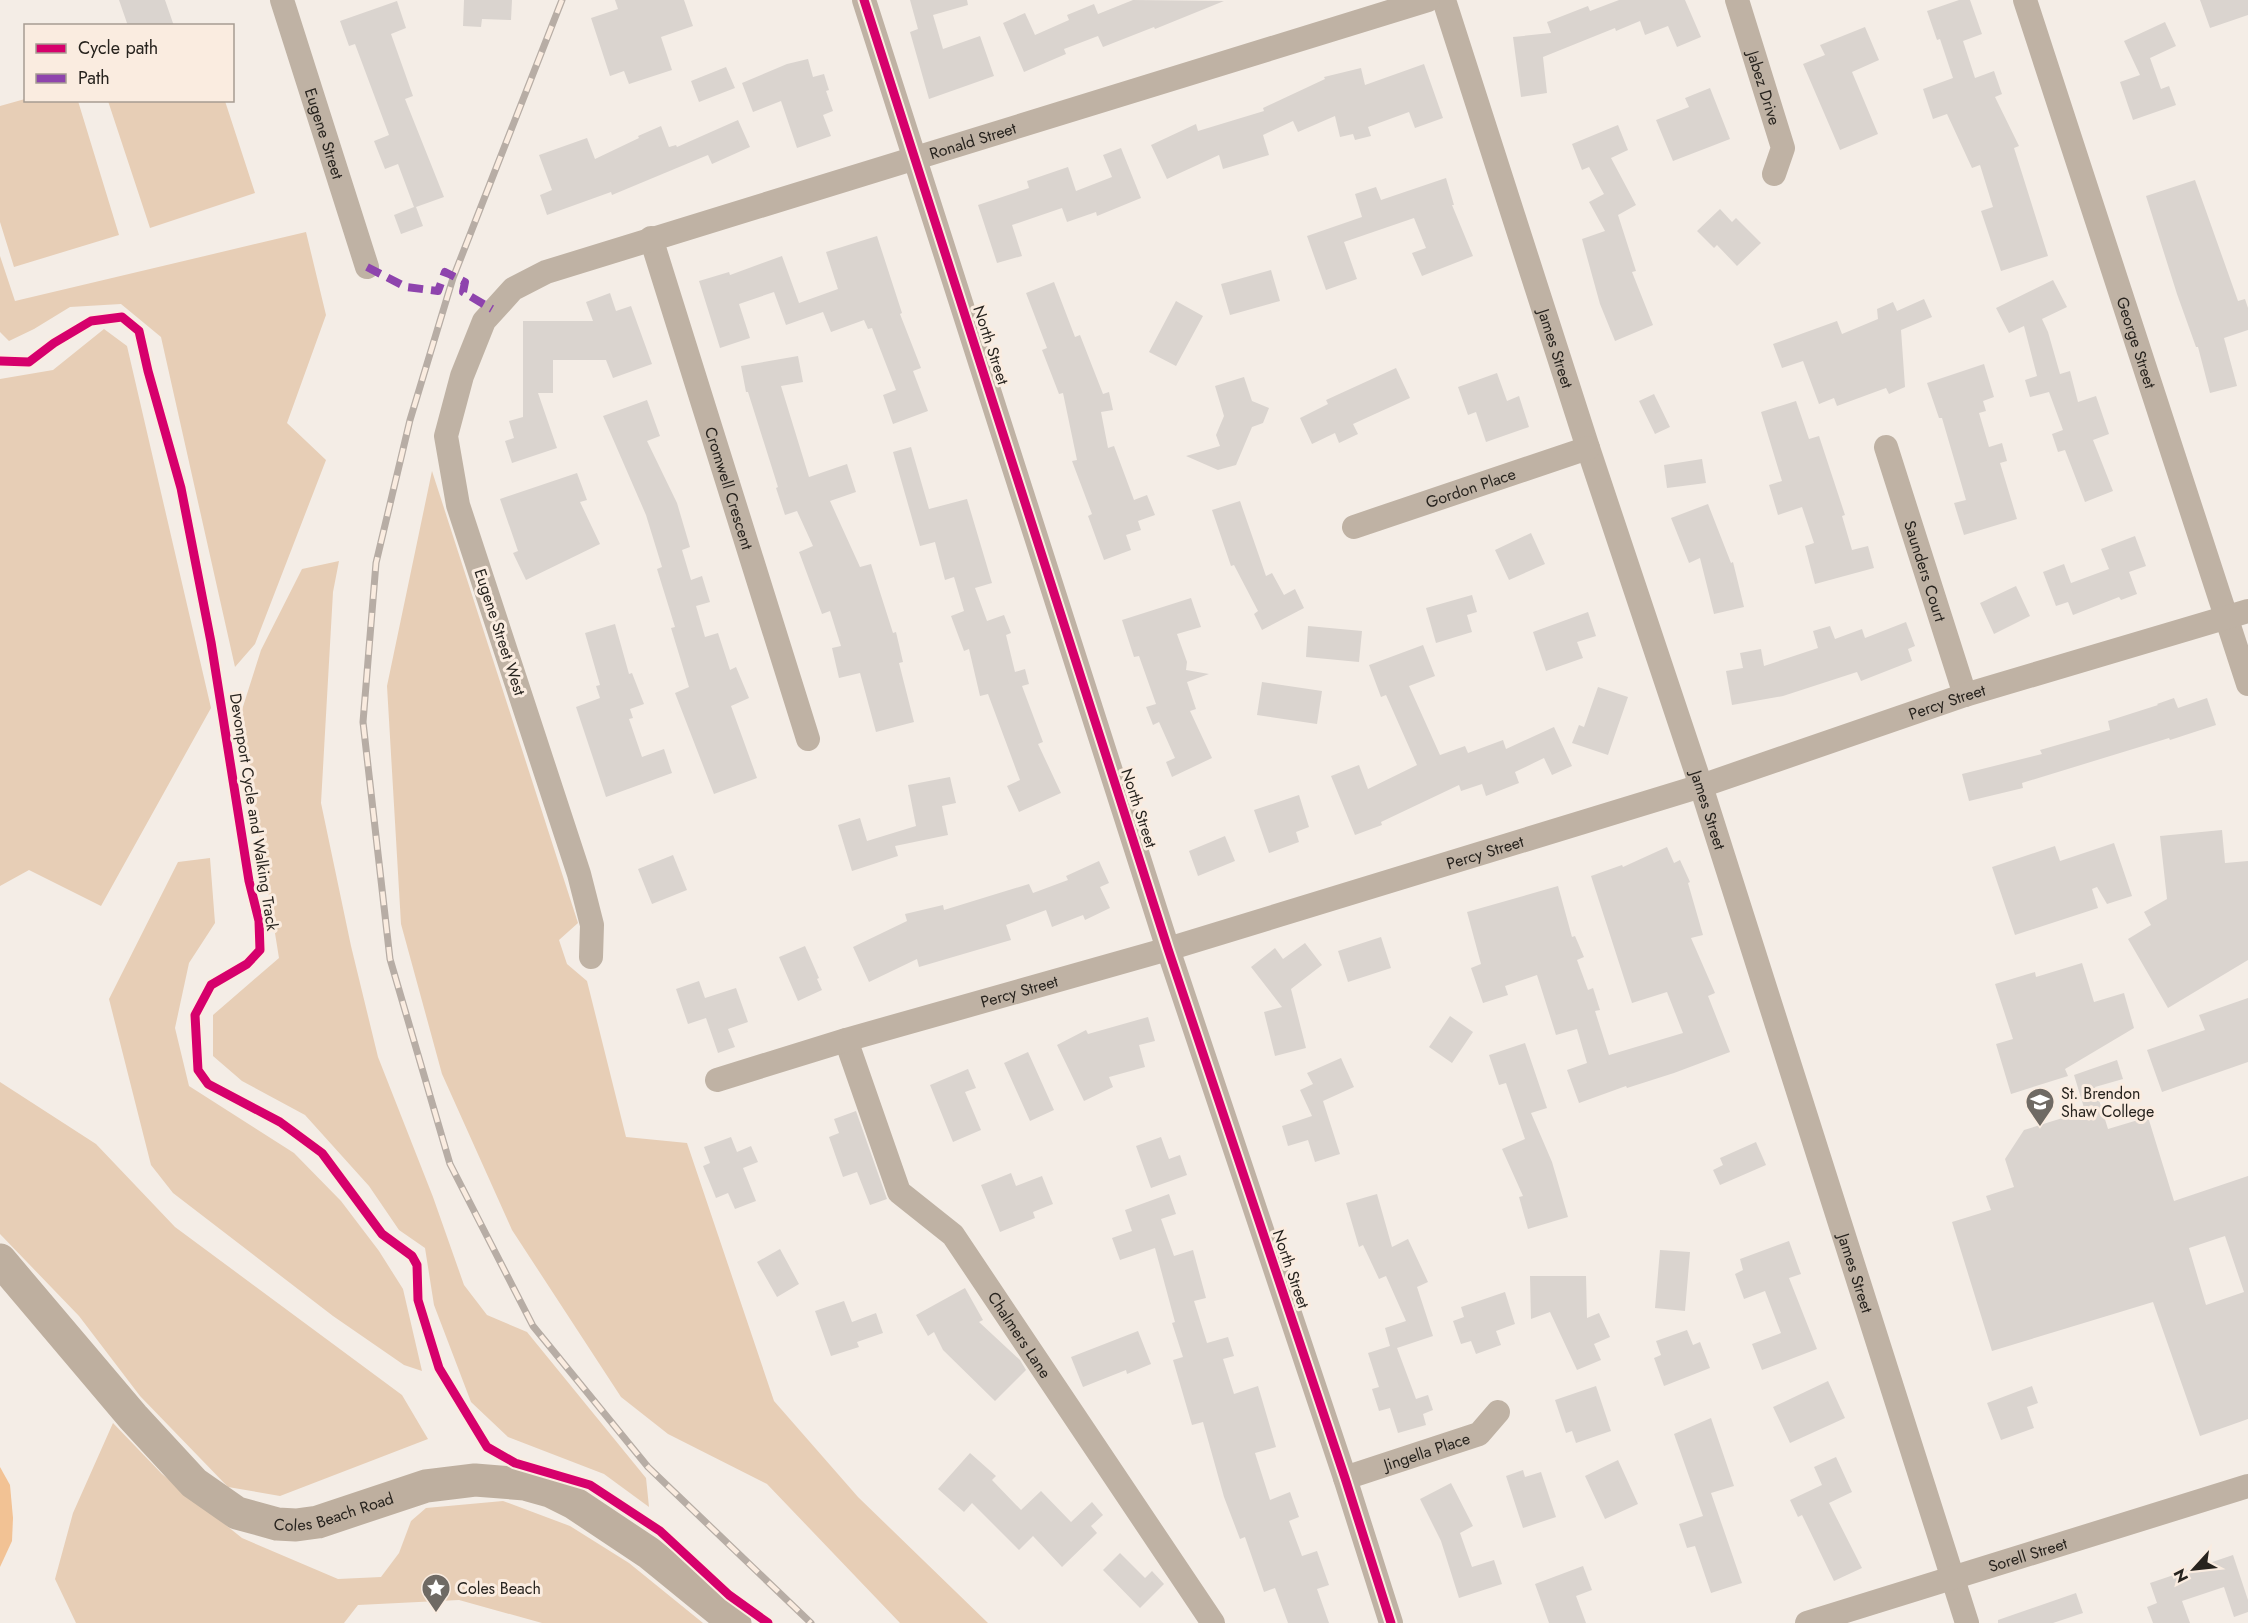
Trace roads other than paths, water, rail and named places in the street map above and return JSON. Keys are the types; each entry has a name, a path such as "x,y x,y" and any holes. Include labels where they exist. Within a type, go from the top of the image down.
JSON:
{"street":[{"name":"Eugene Street","path":"282,0 367,267"},
{"name":"North Street","path":"864,0 1168,948 1345,1478 1391,1623"},
{"name":"Ronald Street","path":"492,309 513,289 546,272 1428,0"},
{"name":"James Street","path":"1444,0 1588,448 1701,786 1967,1623"},
{"name":"Jabez Drive","path":"1737,0 1783,148 1774,174"},
{"name":"George Street","path":"2025,0 2238,614 2248,684"},
{"name":"Cromwell Crescent","path":"651,238 808,739"},
{"name":"Eugene Street West","path":"492,309 484,321 462,376 446,436 458,505 579,874 592,925 591,957"},
{"name":"Saunders Court","path":"1886,447 1965,695"},
{"name":"Gordon Place","path":"1354,527 1588,448"},
{"name":"Percy Street","path":"717,1080 846,1040 1168,948 1701,786 1965,695 2238,614"},
{"name":"Chalmers Lane","path":"846,1040 899,1192 953,1235 1213,1623"},
{"name":"Coles Beach Road","path":"0,1260 133,1417 194,1483 237,1513 277,1524 296,1525 318,1522 426,1486 475,1480 525,1484 550,1491 574,1503 649,1553 735,1623"},
{"name":"Jingella Place","path":"1345,1478 1479,1434 1498,1412"},
{"name":"Sorell Street","path":"1807,1623 2248,1486"}],"railway":[{"path":"562,0 453,278 410,420 376,563 363,722 390,959 450,1164 533,1326 648,1467 811,1623"}],"place":[{"name":"St. Brendon Shaw College","path":"2040,1128"},
{"name":"Coles Beach","path":"436,1614"}]}
